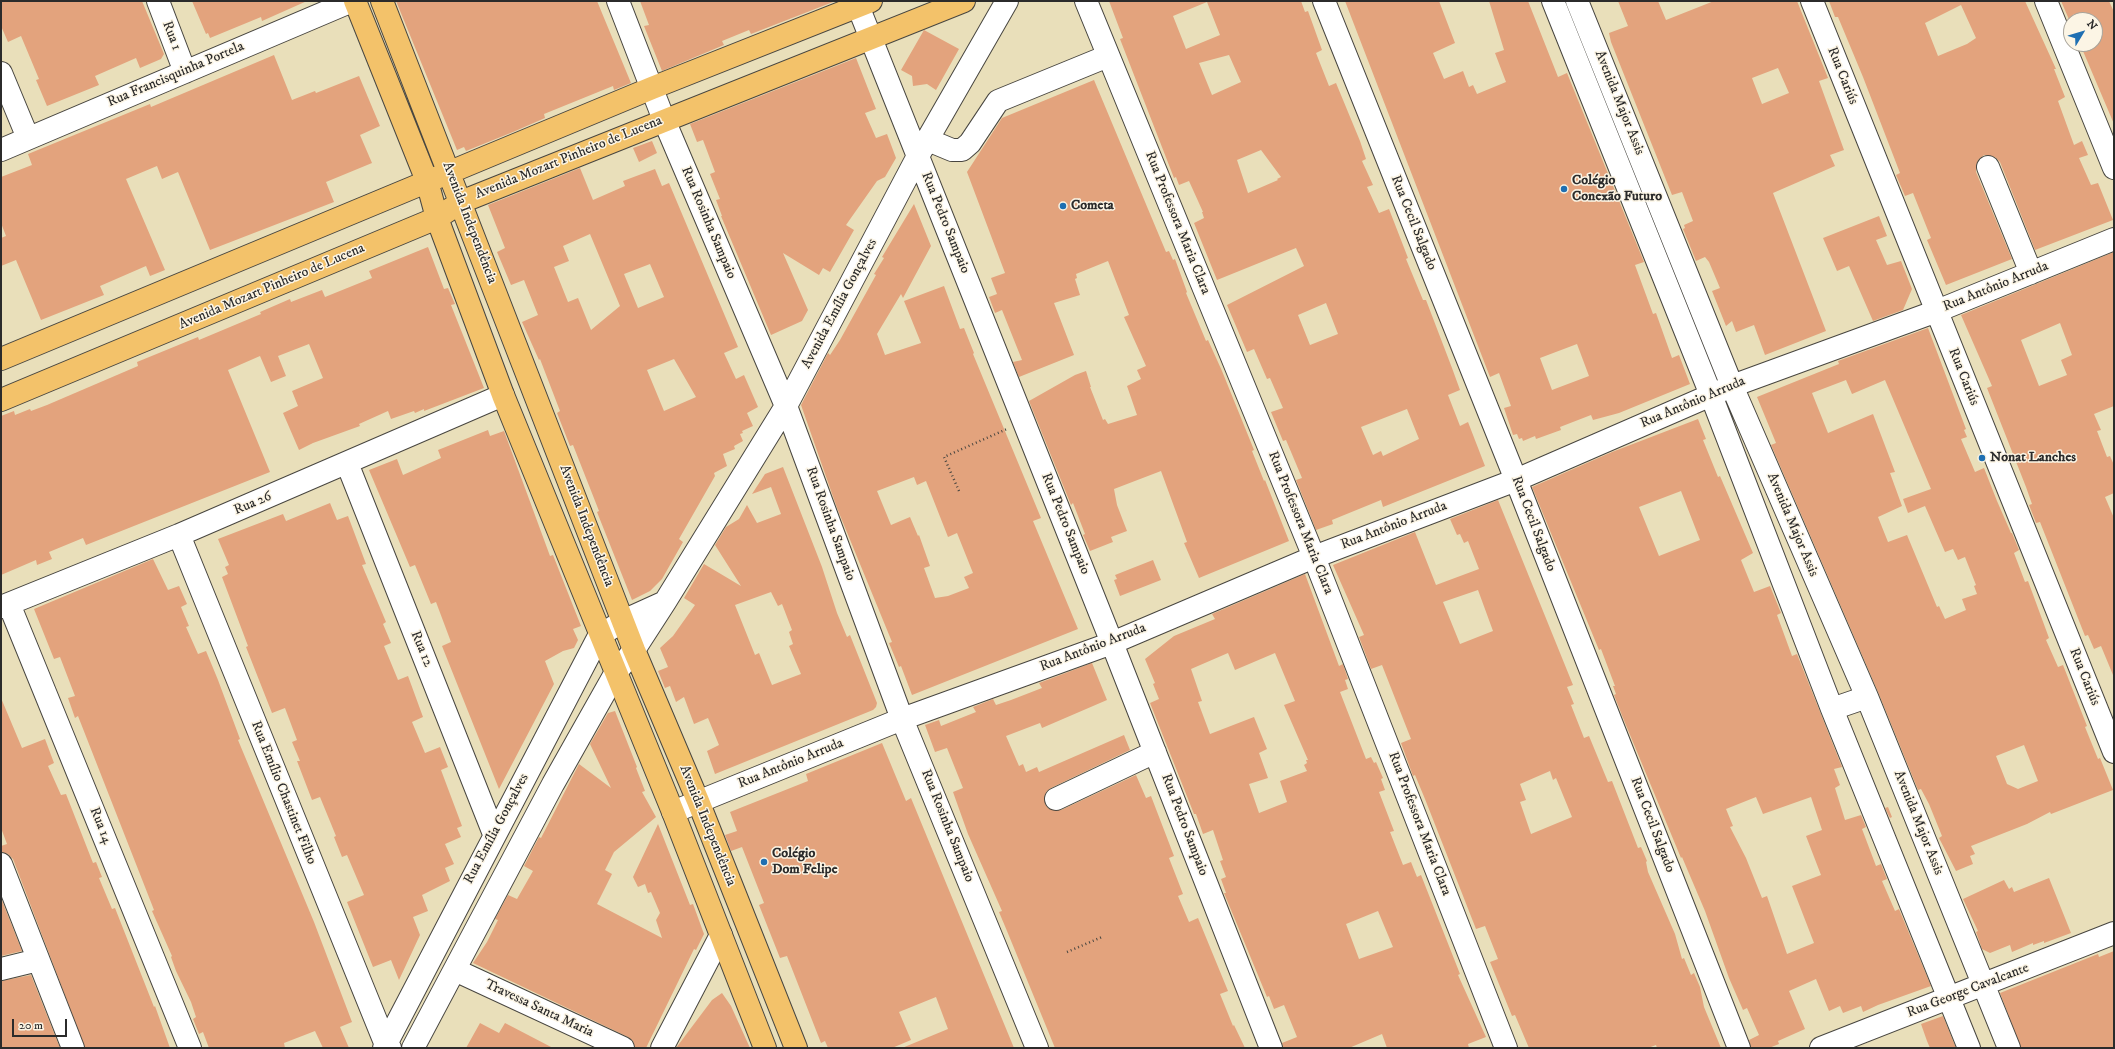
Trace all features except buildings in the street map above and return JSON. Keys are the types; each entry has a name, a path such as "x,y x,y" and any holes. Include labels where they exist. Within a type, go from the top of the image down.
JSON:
{"main road":[{"name":"Avenida Independência","path":"353,1 427,181 437,218 503,395 599,636 673,812 765,1048"},
{"name":"Avenida Independência","path":"382,1 450,172 634,650 698,801 796,1048"},
{"name":"Avenida Mozart Pinheiro de Lucena","path":"1,400 437,218 461,202 964,1"},
{"path":"1,359 427,181 862,3"}],"street":[{"name":"Rua 1","path":"158,1 184,72"},
{"name":"Rua Francisquinha Portela","path":"1,150 353,1"},
{"name":"Rua Rosinha Sampaio","path":"618,1 664,120 786,406 902,719 1037,1048"},
{"name":"Avenida Emília Gonçalves","path":"634,650 786,406 923,148 1007,1"},
{"name":"Rua Professora Maria Clara","path":"1086,1 1314,557 1506,1048"},
{"name":"Rua Cecil Salgado","path":"1324,1 1516,480 1739,1048"},
{"name":"Avenida Major Assis","path":"1553,1 1711,395 1832,709 1969,1048"},
{"name":"Avenida Major Assis","path":"1577,1 1732,386 1867,697 1984,985 2008,1048"},
{"name":"Rua Cariús","path":"1812,1 2114,752"},
{"path":"2046,1 2114,168"},
{"name":"Rua Pedro Sampaio","path":"862,3 872,38 923,148 1025,422 1271,1048"},
{"path":"1570,43 1591,36"},
{"path":"923,148 962,150 970,143 998,101 1108,56"},
{"path":"1,73 28,138"},
{"path":"1988,167 2031,273"},
{"name":"Rua Antônio Arruda","path":"673,812 902,719 1112,643 1314,557 1516,480 1732,386 1937,311 2114,239"},
{"name":"Rua 26","path":"5,605 179,535 347,464 503,395"},
{"name":"Rua 12","path":"347,464 494,834"},
{"name":"Rua Emílio Chastinet Filho","path":"179,535 387,1047"},
{"path":"599,636 623,621 665,602"},
{"name":"Rua 14","path":"5,605 190,1048"},
{"name":"Rua Emília Gonçalves","path":"387,1047 494,834 599,636"},
{"name":"Rua Emília Gonçalves","path":"413,1048 552,784 615,674 634,650"},
{"path":"1832,709 1867,697"},
{"path":"1056,799 1155,752"},
{"path":"1,864 73,1048"},
{"name":"Rua George Cavalcante","path":"1821,1048 1950,999 2114,933"},
{"path":"662,1048 721,935"},
{"path":"1,969 38,960"},
{"name":"Travessa Santa Maria","path":"454,970 623,1048"}],"path":[{"path":"959,491 944,457 1025,422"},
{"path":"1067,952 1102,937"}],"place":[{"name":"Colégio Conexão Futuro","path":"1564,189"},
{"name":"Cometa","path":"1063,206"},
{"name":"Nonat Lanches","path":"1982,458"},
{"name":"Colégio Dom Felipe","path":"764,862"}]}
